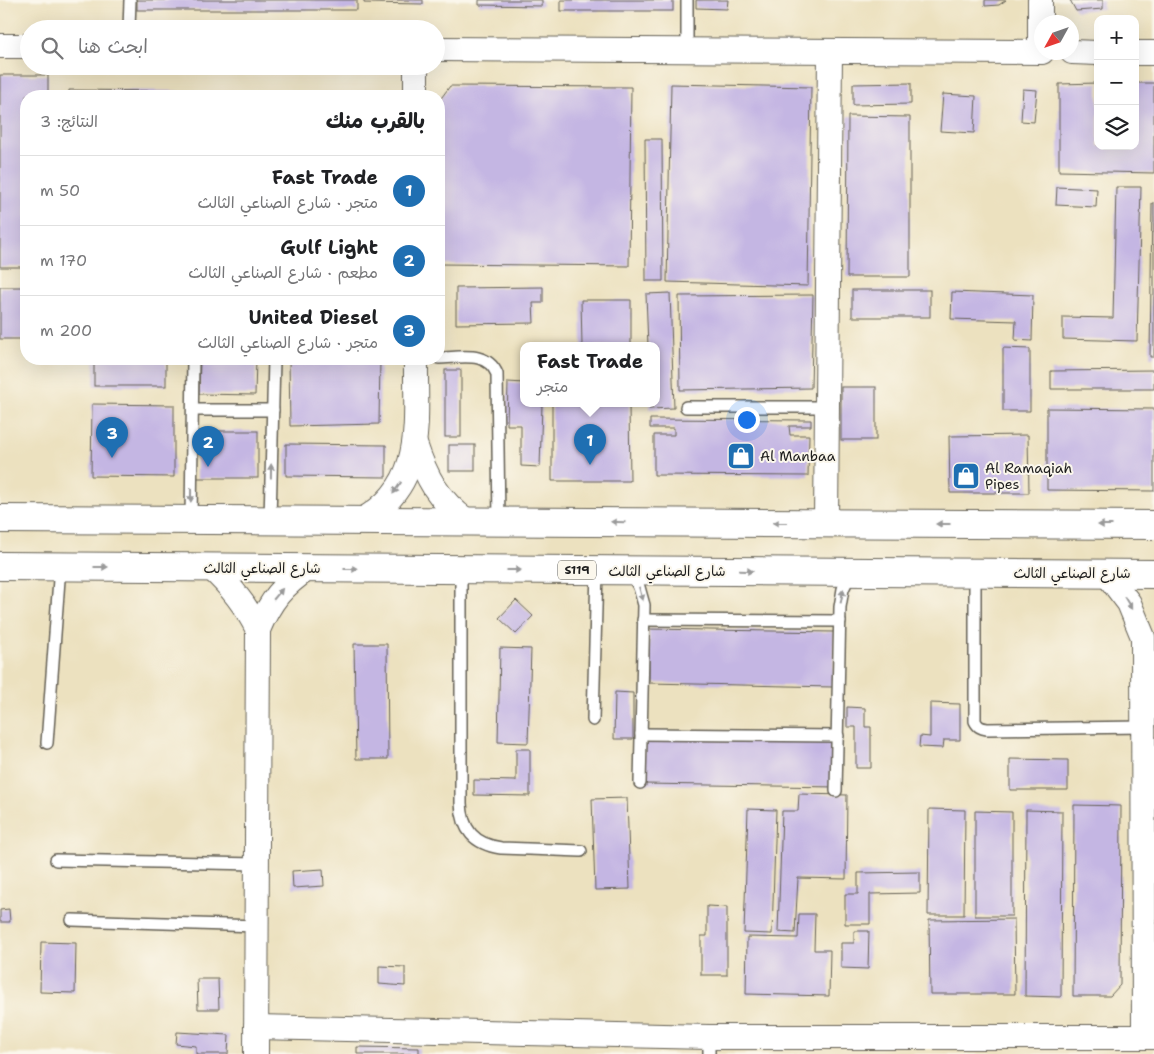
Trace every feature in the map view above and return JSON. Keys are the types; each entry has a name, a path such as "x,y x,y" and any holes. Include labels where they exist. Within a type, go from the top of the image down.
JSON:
{"main road":[{"path":"0,519 1154,525"},
{"name":"شارع الصناعي الثالث","path":"0,566 1154,574"}],"street":[{"path":"1040,0 1040,15"},
{"path":"0,46 20,46"},
{"path":"445,49 1034,52"},
{"path":"826,523 830,51"},
{"path":"1079,52 1094,52"},
{"path":"1139,53 1154,53"},
{"path":"416,75 416,90"},
{"path":"362,520 378,511 391,497 403,481 410,462 415,444 416,365"},
{"path":"415,444 429,480 439,496 452,510 467,521"},
{"path":"210,568 225,580 238,596 258,630"},
{"path":"256,1054 258,630 266,611 278,594 292,579 310,568"},
{"path":"256,1027 709,1046 1149,1037 1144,727 1149,627 1106,573"}],"lane":[{"path":"129,20 130,0"},
{"path":"686,50 688,0"},
{"path":"445,358 484,358 490,362 497,374 499,521"},
{"path":"191,519 194,365"},
{"path":"270,520 274,365"},
{"path":"686,407 827,407"},
{"path":"193,410 273,410"},
{"path":"47,743 60,566"},
{"path":"462,569 461,808 465,825 479,842 490,846 501,848 581,850"},
{"path":"593,720 597,570"},
{"path":"629,570 639,587 644,605 640,783"},
{"path":"836,791 841,598 851,572"},
{"path":"975,573 975,721 977,726 987,729 1144,727"},
{"path":"644,620 840,621"},
{"path":"641,734 838,736"},
{"path":"56,860 257,864"},
{"path":"72,920 257,926"}],"building":[{"path":"137,0 357,0 357,10 137,10"},
{"path":"364,0 423,0 423,4 364,3"},
{"path":"479,0 542,0 542,6 479,5"},
{"path":"561,0 673,0 673,11 561,11"},
{"path":"696,0 728,0 727,9 696,8"},
{"path":"985,0 1006,0 999,5 985,6"},
{"path":"1070,0 1103,0 1103,9 1076,11"},
{"path":"0,75 48,75 48,90 20,90 20,267 0,267"},
{"path":"911,83 911,104 853,105 853,84"},
{"path":"1094,83 1094,150 1139,150 1139,83 1154,83 1154,173 1059,171 1059,84"},
{"path":"671,84 811,87 808,286 667,282"},
{"path":"450,86 631,87 629,266 445,264 445,93"},
{"path":"1023,89 1037,90 1034,122 1021,121"},
{"path":"943,94 976,96 974,133 940,131"},
{"path":"848,116 910,117 910,277 847,277"},
{"path":"645,139 662,139 663,281 646,281"},
{"path":"1057,187 1097,189 1096,207 1056,205"},
{"path":"1116,187 1141,187 1137,341 1063,339 1063,317 1113,318"},
{"path":"1152,203 1154,203 1154,357 1150,357"},
{"path":"0,287 20,287 20,339 0,339"},
{"path":"543,287 543,303 533,303 534,323 456,324 456,288"},
{"path":"852,290 930,290 930,317 852,317"},
{"path":"952,292 1033,295 1032,341 1015,340 1016,321 951,319"},
{"path":"670,293 674,408 649,409 649,407 660,407 660,342 648,342 646,294"},
{"path":"813,295 811,388 680,390 679,296"},
{"path":"581,300 631,300 631,342 582,342"},
{"path":"1003,348 1030,349 1030,411 1003,411"},
{"path":"94,365 166,365 166,386 94,386"},
{"path":"200,365 256,365 255,395 199,394"},
{"path":"289,365 380,365 379,424 290,426"},
{"path":"445,370 461,370 461,437 445,437"},
{"path":"1154,370 1154,389 1051,389 1051,371"},
{"path":"508,382 520,383 520,407 542,407 540,467 521,466 521,425 507,425"},
{"path":"841,387 876,387 876,440 841,440"},
{"path":"92,404 174,405 174,477 91,476"},
{"path":"552,407 629,407 630,481 552,481"},
{"path":"1047,408 1154,409 1154,491 1047,490"},
{"path":"650,419 811,420 811,426 789,426 790,435 809,435 808,476 654,475 654,435 674,435 674,428 650,428"},
{"path":"197,431 258,431 258,478 197,478"},
{"path":"1028,435 1029,493 950,493 949,436"},
{"path":"286,444 386,445 386,477 286,476"},
{"path":"449,445 475,445 475,471 449,471"},
{"path":"516,600 533,616 516,634 499,618"},
{"path":"649,629 834,632 833,687 649,683"},
{"path":"354,644 387,644 388,759 356,759"},
{"path":"500,648 531,649 528,743 498,742"},
{"path":"615,692 633,693 633,739 614,739"},
{"path":"930,703 960,704 960,740 944,740 943,748 919,747 920,736 930,737"},
{"path":"847,707 865,708 865,727 871,727 871,768 856,768 856,727 847,727"},
{"path":"644,738 837,740 837,787 644,784"},
{"path":"516,749 530,749 530,796 474,795 474,780 516,781"},
{"path":"1010,759 1068,760 1068,790 1010,790"},
{"path":"799,794 847,795 846,879 798,878 795,933 778,932 782,811 798,811"},
{"path":"627,798 630,889 595,890 592,799"},
{"path":"1074,805 1121,806 1120,985 1110,996 1073,996"},
{"path":"748,809 776,810 772,934 744,933"},
{"path":"929,809 965,810 964,915 928,915"},
{"path":"1026,810 1062,811 1061,997 1025,996"},
{"path":"975,811 1012,812 1012,916 975,916"},
{"path":"323,869 324,886 293,888 292,871"},
{"path":"920,872 920,893 870,894 870,924 845,924 845,894 858,894 858,873"},
{"path":"707,906 727,907 727,975 701,975 701,936 707,936"},
{"path":"9,909 10,922 0,922 0,910"},
{"path":"799,914 815,914 814,950 830,950 829,996 746,994 747,937 798,938"},
{"path":"1014,919 1015,994 930,994 929,920"},
{"path":"854,931 869,931 868,969 841,968 841,943 854,943"},
{"path":"41,942 76,943 75,993 40,992"},
{"path":"379,966 405,967 405,986 379,984"},
{"path":"197,979 218,979 219,1009 198,1009"},
{"path":"177,1032 229,1035 228,1054 196,1054 196,1046 176,1044"},
{"path":"357,1047 419,1048 419,1054 357,1054"}],"place":[{"name":"Al Manbaa","path":"741,456"},
{"name":"United Diesel","path":"112,458"},
{"name":"Fast Trade","path":"590,465"},
{"name":"Gulf Light","path":"208,467"},
{"name":"Al Ramaqiah Pipes","path":"966,476"}]}
